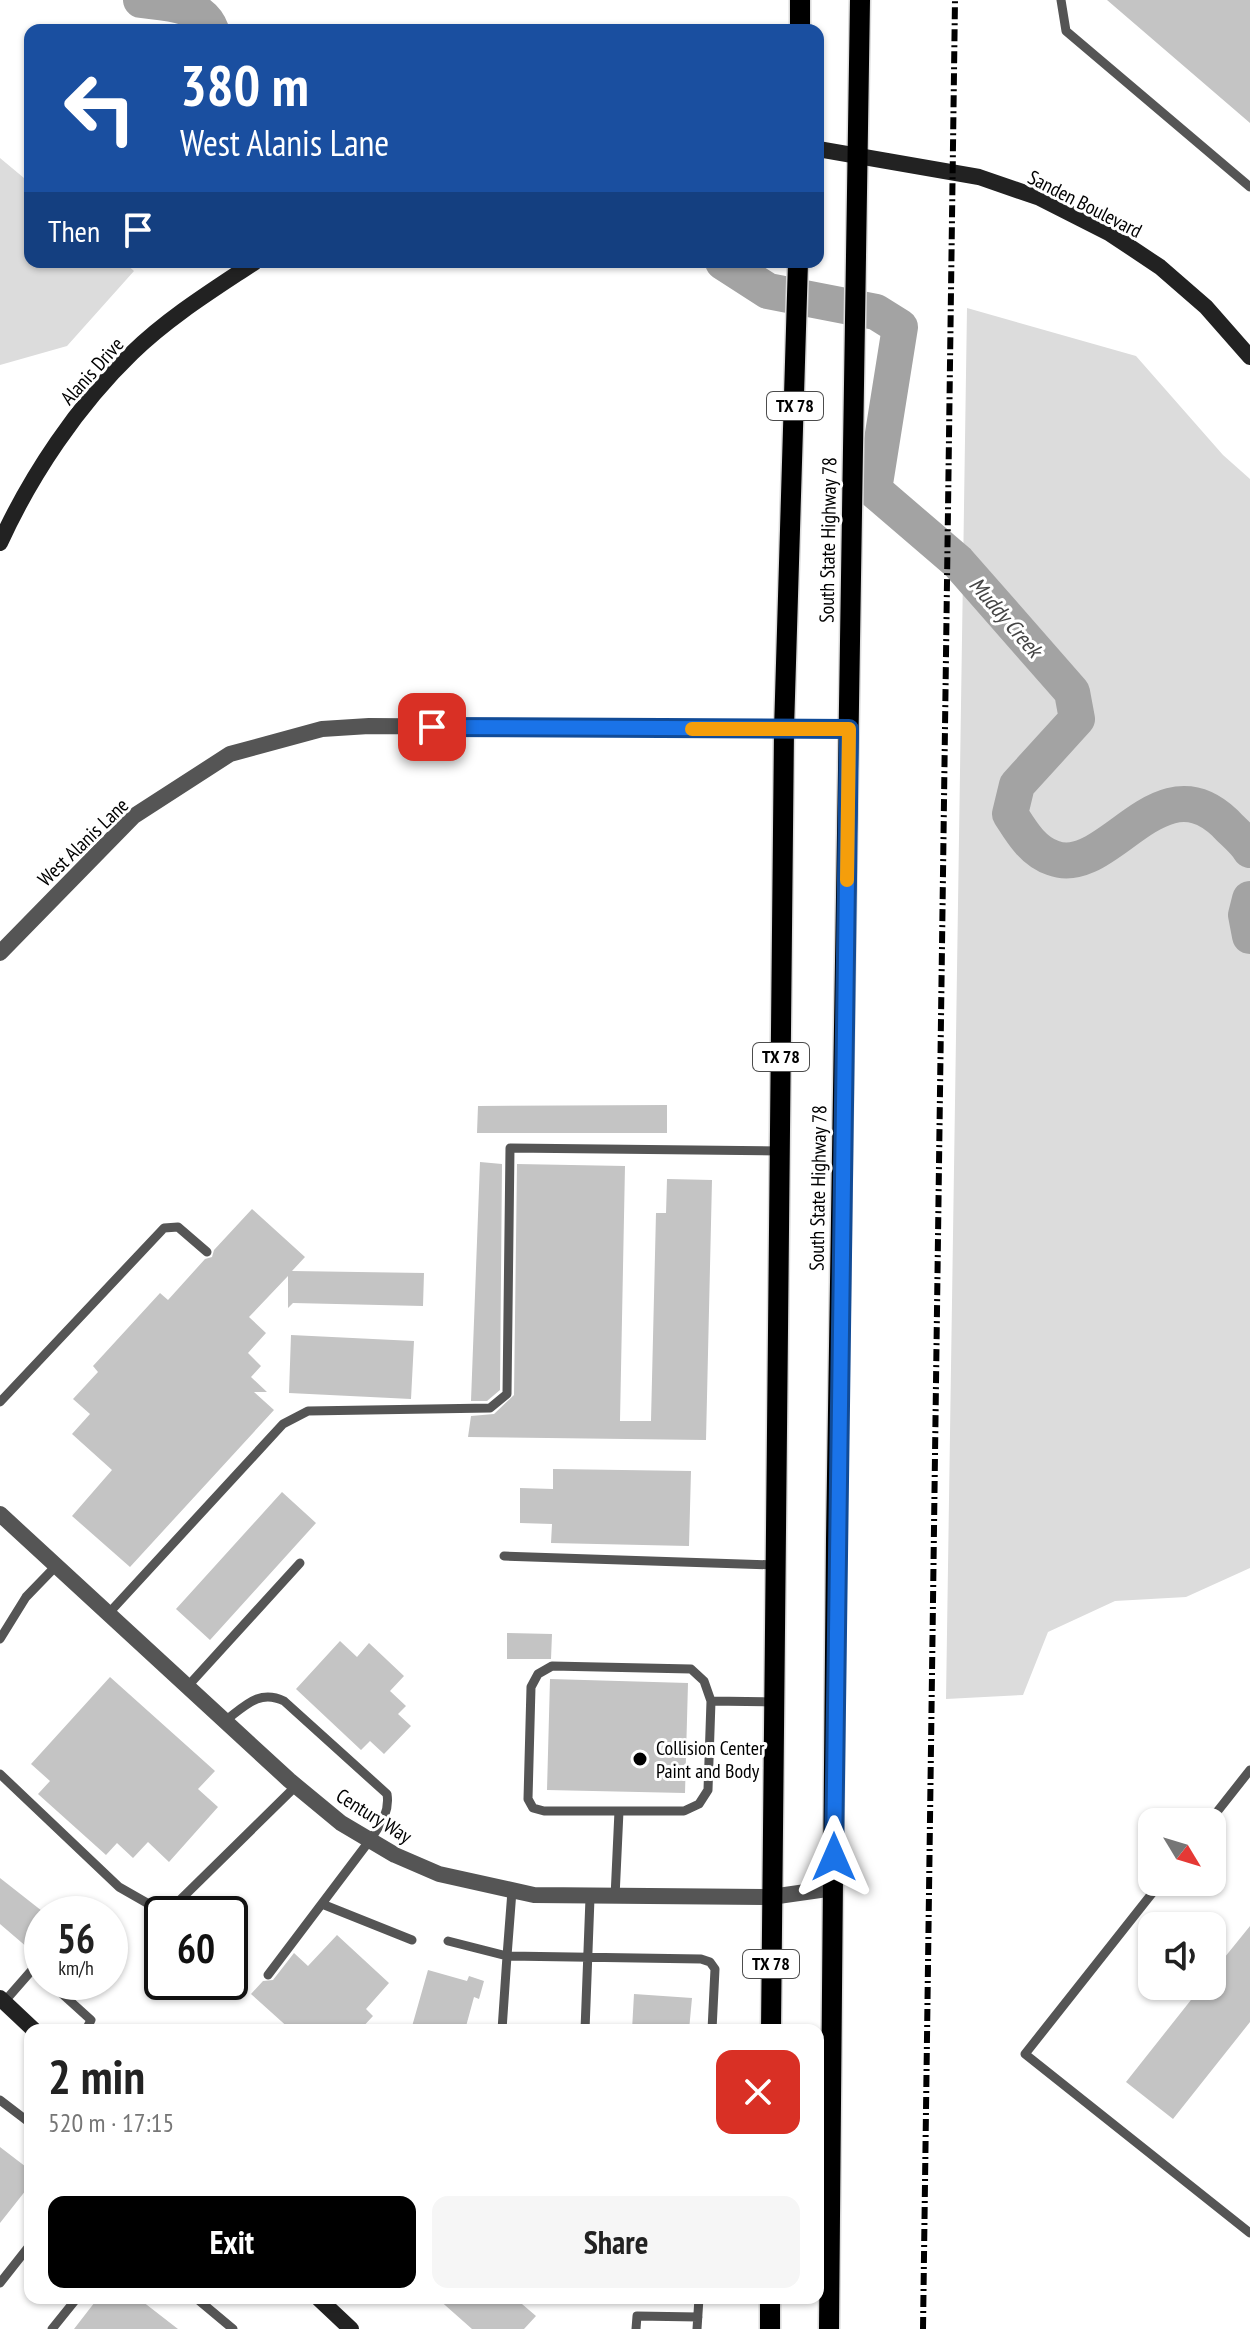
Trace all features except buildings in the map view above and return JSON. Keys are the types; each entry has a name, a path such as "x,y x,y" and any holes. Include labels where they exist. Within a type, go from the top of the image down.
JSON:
{"main road":[{"path":"800,0 800,24"},
{"name":"South State Highway 78","path":"829,2329 860,0"},
{"name":"South State Highway 78","path":"771,2024 784,730 798,268"},
{"path":"770,2304 770,2329"}],"street":[{"name":"Sanden Boulevard","path":"824,150 979,177 1040,198 1109,233 1160,267 1206,307 1250,357"},
{"name":"Alanis Drive","path":"0,543 48,458 88,400 133,352 197,300 246,268"},
{"name":"West Alanis Lane","path":"0,953 6,939 134,816 230,754 283,738 322,729 369,726 849,729"},
{"name":"Century Way","path":"0,1514 296,1786 341,1823 439,1874 512,1891 590,1898 771,1897 834,1888"},
{"path":"2,2000 28,2024"},
{"path":"324,2304 351,2329"}],"lane":[{"path":"1061,0 1066,31 1250,187"},
{"path":"108,1614 283,1424 308,1411 490,1408 507,1394 510,1148 780,1151"},
{"path":"0,1402 164,1228 178,1227 207,1252"},
{"path":"504,1556 775,1565"},
{"path":"187,1687 300,1563"},
{"path":"0,1639 26,1597 56,1566"},
{"path":"552,1666 691,1669 704,1681 711,1701 708,1790 699,1804 684,1811 544,1811 533,1808 528,1799 531,1687 538,1674 552,1666"},
{"path":"225,1721 258,1697 271,1695 284,1701 387,1794 389,1805 370,1840 268,1975"},
{"path":"711,1701 773,1702"},
{"path":"1220,1808 1250,1770"},
{"path":"0,1774 119,1887 147,1903 178,1902 296,1786"},
{"path":"615,1897 619,1811"},
{"path":"502,2024 512,1891"},
{"path":"1150,1896 1025,2054 1250,2233"},
{"path":"585,2024 590,1898"},
{"path":"322,1904 412,1940"},
{"path":"448,1941 507,1956 701,1959 710,1962 715,1969 712,2024"},
{"path":"2,2000 24,1978"},
{"path":"69,2000 91,2020 89,2024"},
{"path":"0,2100 24,2118"},
{"path":"0,2283 24,2253"},
{"path":"52,2329 72,2304"},
{"path":"203,2304 233,2329"},
{"path":"697,2329 699,2304"},
{"path":"636,2329 637,2316 698,2317"}],"shaded area":[{"path":"0,158 24,178 24,268 131,268 134,271 67,346 0,365"},
{"path":"967,308 1136,356 1223,455 1250,479 1250,1568 1186,1597 1115,1601 1048,1632 1023,1695 946,1699"}],"waterway":[{"name":"Muddy Creek","path":"141,0 191,9 208,24"},
{"name":"Muddy Creek","path":"732,268 768,291 876,312 900,327 874,490 958,562 1072,692 1077,719 1017,785 1010,814 1028,840 1046,855 1073,860 1094,852 1156,811 1178,804 1201,807 1225,823 1250,850"},
{"name":"Muddy Creek","path":"1250,899 1246,915 1250,936"}],"railway":[{"path":"923,2329 955,0"}],"slow traffic":[{"path":"692,729 849,729 847,880"}],"place":[{"name":"Collision Center Paint and Body","path":"640,1759"}],"route":[{"path":"432,727 849,729 834,1857"}]}
